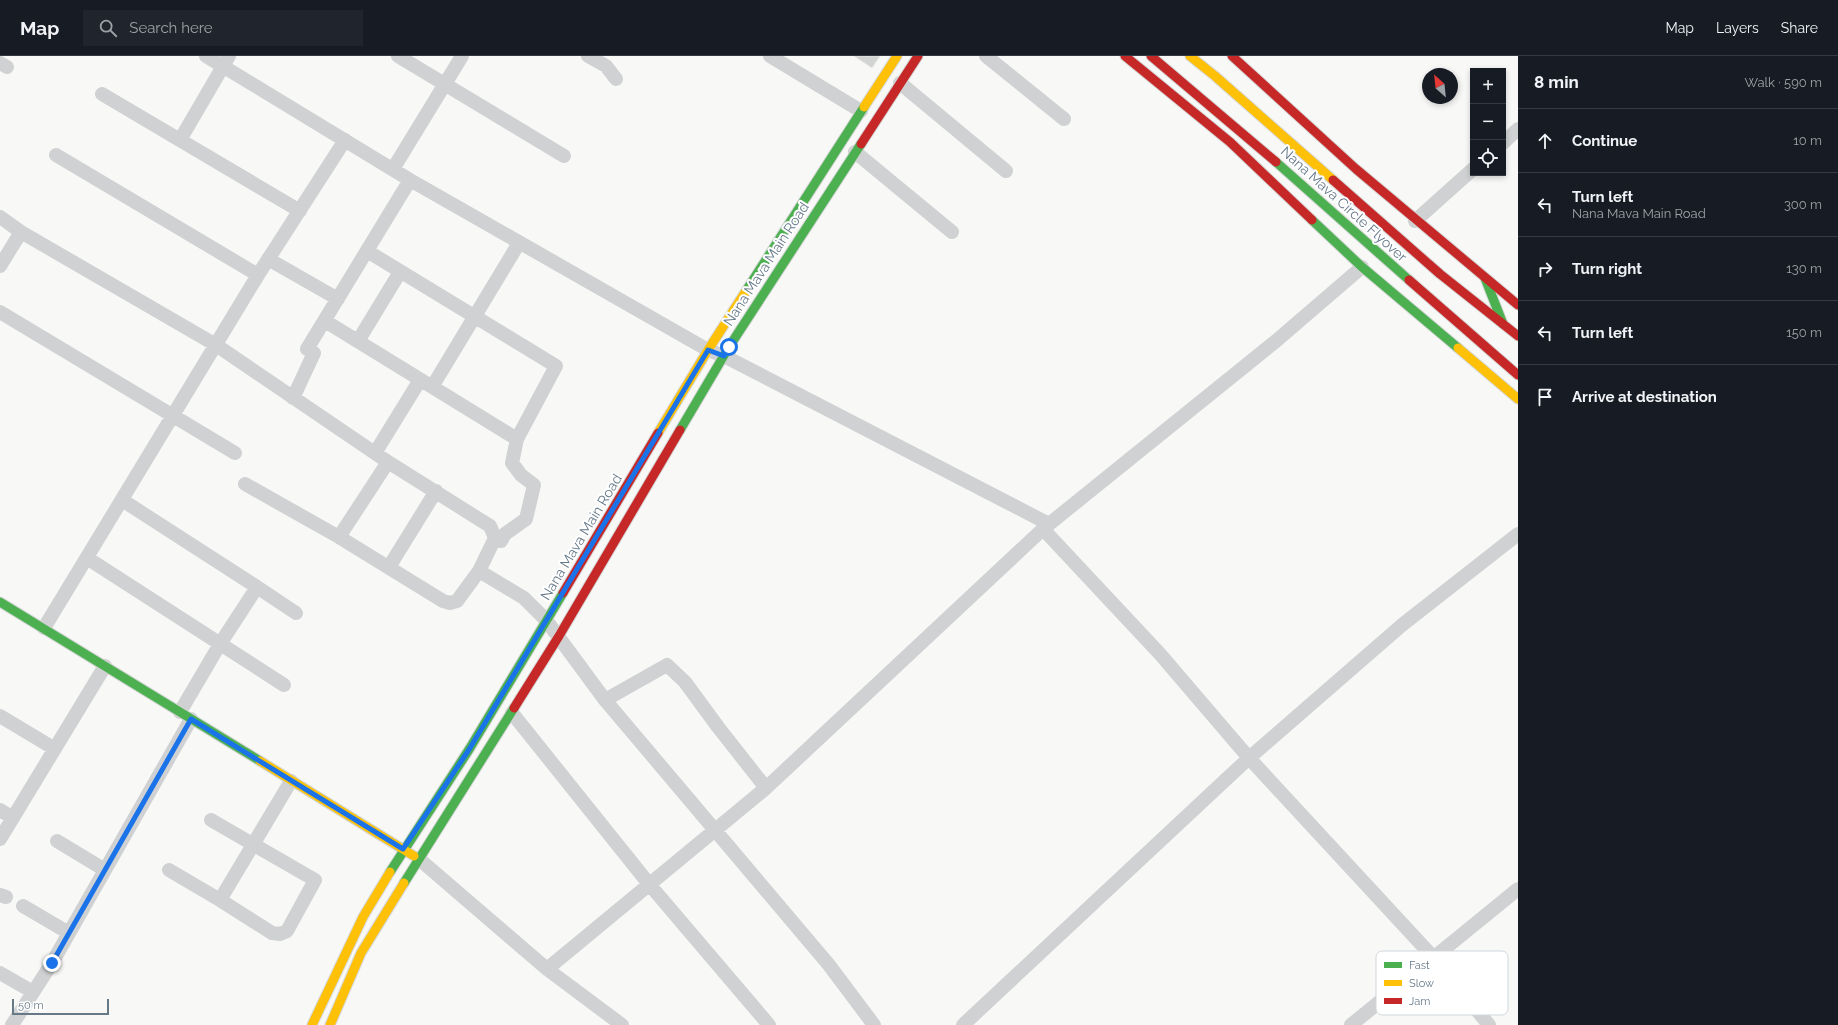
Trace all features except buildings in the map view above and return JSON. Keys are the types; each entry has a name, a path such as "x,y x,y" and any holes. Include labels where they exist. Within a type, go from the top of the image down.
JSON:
{"main road":[{"name":"Nana Mava Main Road","path":"312,1025 360,924 403,849 470,748 546,620 642,464 708,350 897,56"},
{"name":"Nana Mava Main Road","path":"330,1025 365,947 559,636 724,356 918,56"},
{"path":"1125,56 1230,142 1362,267 1518,400"},
{"name":"Nana Mava Circle Flyover","path":"1151,56 1258,146 1432,301 1518,375"},
{"name":"Nana Mava Circle Flyover","path":"1190,56 1450,280 1518,336"},
{"path":"1236,57 1356,169 1416,221 1518,305"},
{"path":"1485,278 1504,325"},
{"path":"0,602 419,859"}],"street":[{"path":"206,56 226,61 345,140 410,180 708,350 724,356 1046,526 1160,654 1249,758 1427,951"},
{"path":"398,56 564,156"},
{"path":"393,169 462,56"},
{"path":"588,56 606,66 616,79"},
{"path":"770,56 861,111"},
{"path":"986,56 1064,119"},
{"path":"180,140 226,61"},
{"path":"900,83 1006,171"},
{"path":"102,94 300,211"},
{"path":"1505,140 1518,129"},
{"path":"44,628 258,275 345,140"},
{"path":"855,152 952,232"},
{"path":"56,155 258,275"},
{"path":"1416,221 1470,172"},
{"path":"293,398 311,351 325,321 410,180"},
{"path":"0,217 21,232 216,345 388,462 480,518 490,526 494,532 495,538 479,571 457,601 443,601 339,537 245,484"},
{"path":"0,266 21,232"},
{"path":"432,387 519,243"},
{"path":"367,251 556,366 517,440 512,463 521,475 534,485 526,519 505,534 501,541"},
{"path":"268,259 338,299"},
{"path":"547,969 766,788 1046,526 1276,341 1362,267"},
{"path":"358,341 400,272"},
{"path":"0,312 174,415 235,453"},
{"path":"325,321 517,440"},
{"path":"375,453 420,380"},
{"path":"339,537 388,462"},
{"path":"389,567 436,492"},
{"path":"122,500 296,613"},
{"path":"963,1025 1249,758 1402,625 1517,536"},
{"path":"87,558 284,685"},
{"path":"479,571 524,598 546,620 605,700 829,965 874,1025"},
{"path":"12,1025 69,933 105,870 186,716 220,644 257,587"},
{"path":"605,700 667,665 685,682 718,728 766,788"},
{"path":"0,839 105,666"},
{"path":"512,713 649,884 769,1025"},
{"path":"0,716 55,749"},
{"path":"220,900 291,781"},
{"path":"0,810 13,818"},
{"path":"169,870 272,933 280,934 287,931 315,880 211,820"},
{"path":"57,841 105,870"},
{"path":"419,859 547,969 622,1025"},
{"path":"1440,951 1518,889"},
{"path":"23,906 69,933"},
{"path":"0,973 33,992"},
{"path":"1351,1025 1376,1004"},
{"path":"1481,1015 1489,1025"}],"traffic: fast":[{"path":"746,291 864,107"},
{"path":"680,430 729,347 861,144"},
{"path":"1276,162 1409,280"},
{"path":"1312,220 1362,267 1458,348"},
{"path":"1485,278 1503,324"},
{"path":"390,872 470,748 563,593"},
{"path":"0,602 260,761"},
{"path":"404,883 514,708"}],"traffic: slow":[{"path":"864,107 897,56"},
{"path":"1190,56 1215,76 1333,180"},
{"path":"658,433 708,350 746,291"},
{"path":"1458,348 1518,399"},
{"path":"260,761 414,856"},
{"path":"312,1025 363,917 390,872"},
{"path":"330,1025 361,953 404,883"}],"traffic: jam":[{"path":"861,144 918,56"},
{"path":"1125,56 1230,142 1312,220"},
{"path":"1151,56 1276,162"},
{"path":"1232,56 1356,169 1518,305"},
{"path":"1333,180 1440,274 1518,336"},
{"path":"1409,280 1518,375"},
{"path":"514,708 559,636 680,430"},
{"path":"563,593 658,433"}],"route":[{"path":"52,963 191,719 403,849 470,748 546,620 642,464 708,350 724,356 729,347"}]}
